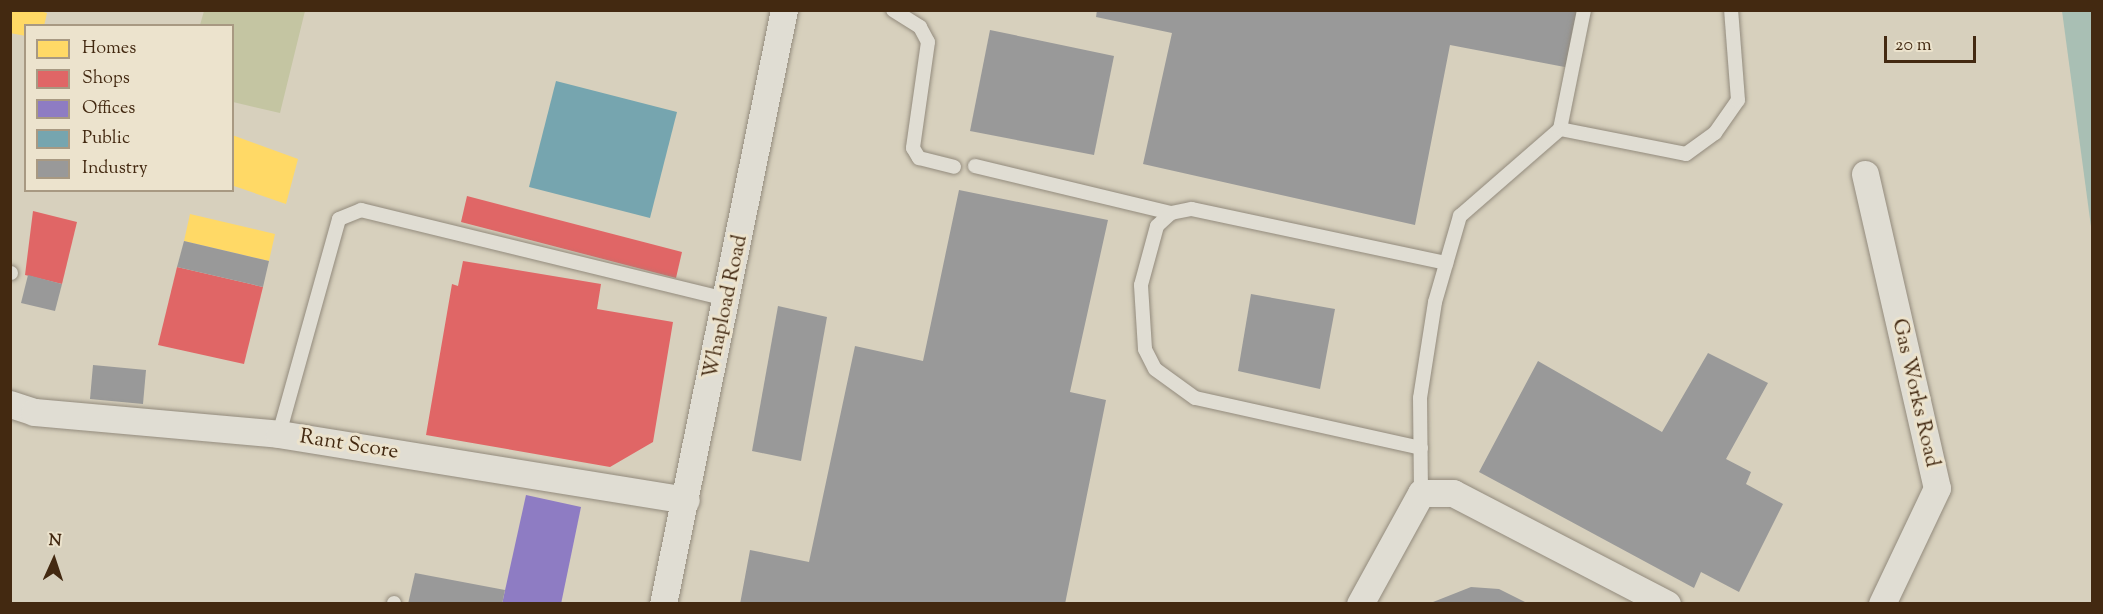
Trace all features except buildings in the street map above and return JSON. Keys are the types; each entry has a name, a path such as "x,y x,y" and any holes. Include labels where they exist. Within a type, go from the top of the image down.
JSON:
{"street":[{"name":"Whapload Road","path":"663,603 686,500 784,10"},
{"name":"Gas Works Road","path":"1865,174 1937,488 1882,603"},
{"name":"Rant Score","path":"10,404 34,412 213,437 279,434 686,500"},
{"path":"1360,603 1421,493 1453,493 1667,603"}],"lane":[{"path":"893,10 920,27 928,42 913,148 919,158 954,167"},
{"path":"1421,493 1420,398 1446,263 1460,216 1560,129 1584,10"},
{"path":"1560,129 1686,154 1715,133 1738,100 1731,10"},
{"path":"975,166 1171,213 1192,209 1236,216 1446,263"},
{"path":"279,434 339,219 361,210 727,299"},
{"path":"1171,213 1150,242 1141,285 1145,349 1155,369 1195,398 1225,408 1421,448"}],"green space":[{"path":"204,11 305,11 280,113 234,102 234,24 200,24"}],"shaded area":[{"path":"2062,11 2092,11 2092,234"}]}
